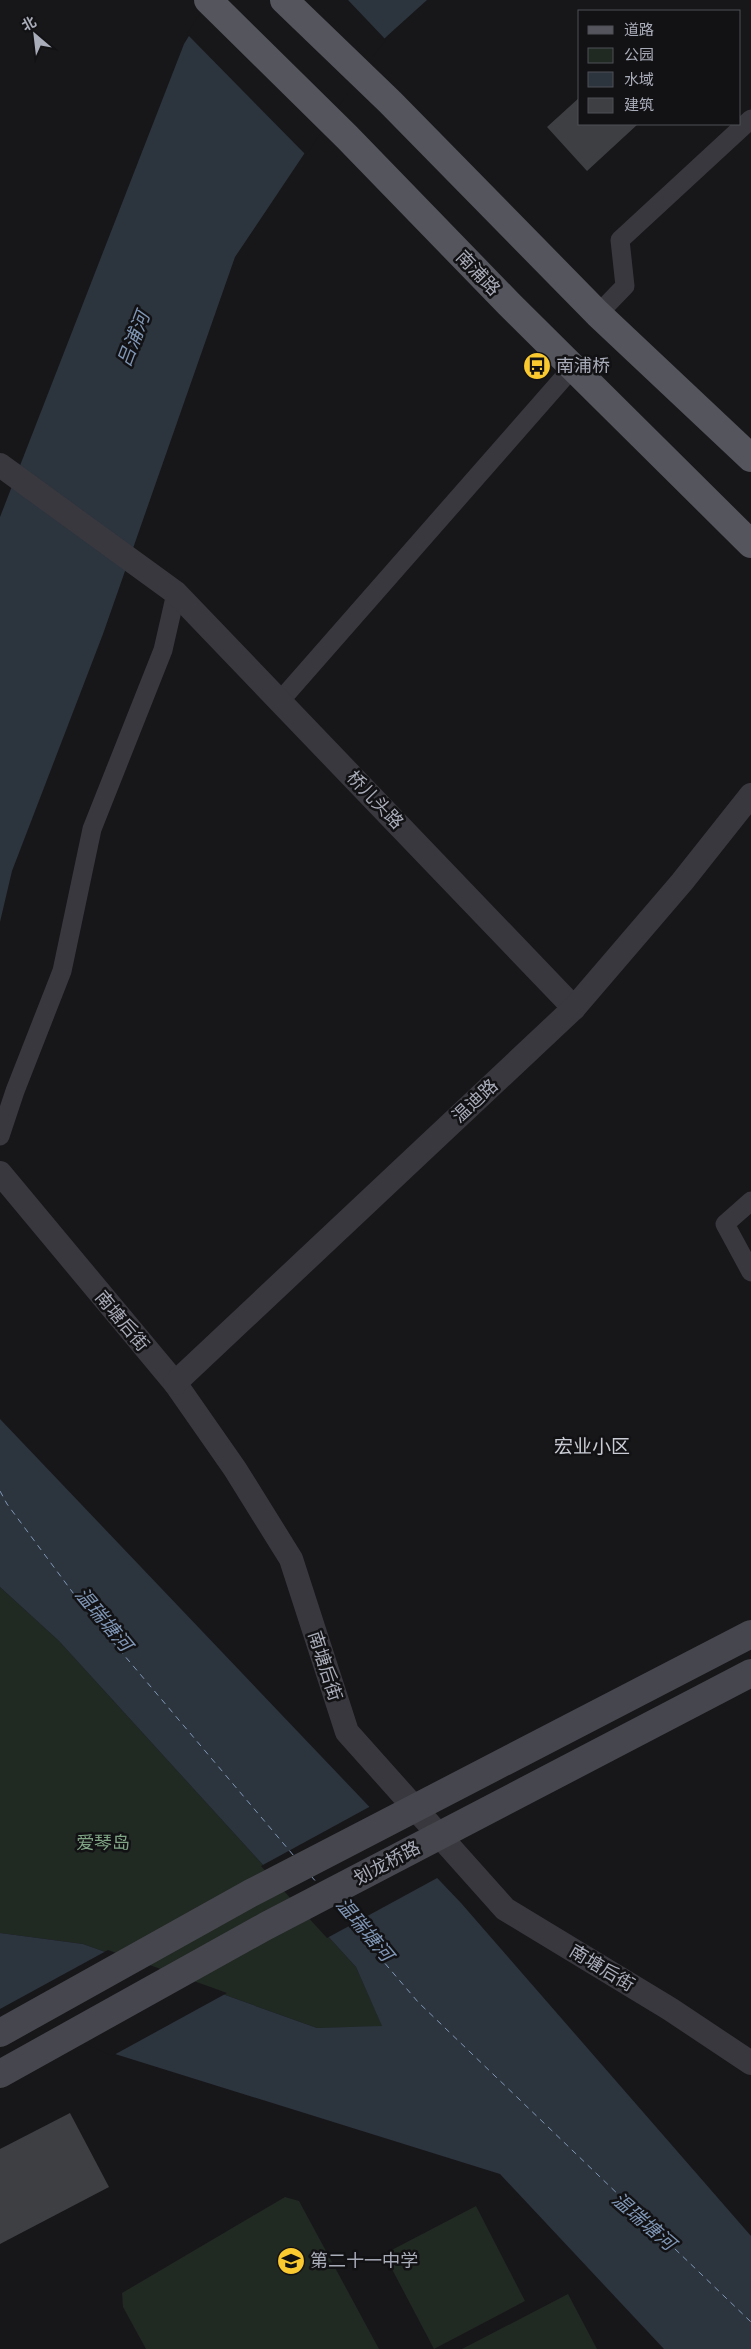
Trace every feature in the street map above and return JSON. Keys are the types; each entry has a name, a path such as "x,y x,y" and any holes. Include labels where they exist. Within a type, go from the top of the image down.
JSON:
{"main road":[{"name":"南浦路","path":"208,0 347,137 573,367 751,544"},
{"path":"284,0 390,102 598,314 751,458"},
{"name":"划龙桥路","path":"0,2033 251,1893 751,1634"},
{"name":"划龙桥路","path":"0,2074 266,1926 751,1673"}],"street":[{"path":"598,314 625,286 620,240 751,119"},
{"path":"280,701 573,367"},
{"name":"桥儿头路","path":"0,465 176,593 574,1008"},
{"path":"0,1136 15,1091 62,971 92,829 162,650 176,593"},
{"name":"温迪路","path":"175,1383 574,1008 682,882 751,795"},
{"name":"南塘后街","path":"0,1172 175,1383 235,1469 291,1560 346,1732 505,1909 670,2009 751,2063"},
{"path":"751,1201 724,1224 751,1272"}],"green space":[{"name":"爱琴岛","path":"0,1587 59,1641 356,1967 383,2027 317,2028 83,1944 0,1933"},
{"path":"285,2197 299,2201 379,2349 146,2349 123,2307 122,2293"},
{"path":"476,2206 525,2301 434,2349 384,2254"},
{"path":"568,2294 597,2349 462,2349"}],"water":[{"name":"吕浦河","path":"211,0 427,0 386,37 371,54 235,257 103,634 12,871 0,922 0,517 184,44"},
{"name":"温瑞塘河","path":"0,1419 461,1903 751,2236 751,2349 664,2349 500,2174 115,2054 74,2036 0,2016 0,1933 83,1944 317,2028 382,2026 356,1967 59,1641 0,1587"}],"pier":[{"path":"208,0 348,0 386,40 373,56 306,155 187,34"},
{"path":"371,1806 439,1877 327,1938 261,1866"},
{"path":"108,1950 227,1993 112,2056 73,2038 0,2018 0,2009"}],"building":[{"path":"578,99 578,125 637,125 587,171 547,127"},
{"path":"70,2113 109,2187 0,2244 0,2149"}],"ferry route":[{"path":"0,1491 7,1504 85,1609 294,1856"},
{"path":"311,1876 318,1884"},
{"path":"335,1905 418,2002 751,2322"}],"place":[{"name":"南浦桥","path":"537,366"},
{"name":"第二十一中学","path":"291,2261"}],"district":[{"name":"宏业小区","path":"592,1446"}]}
